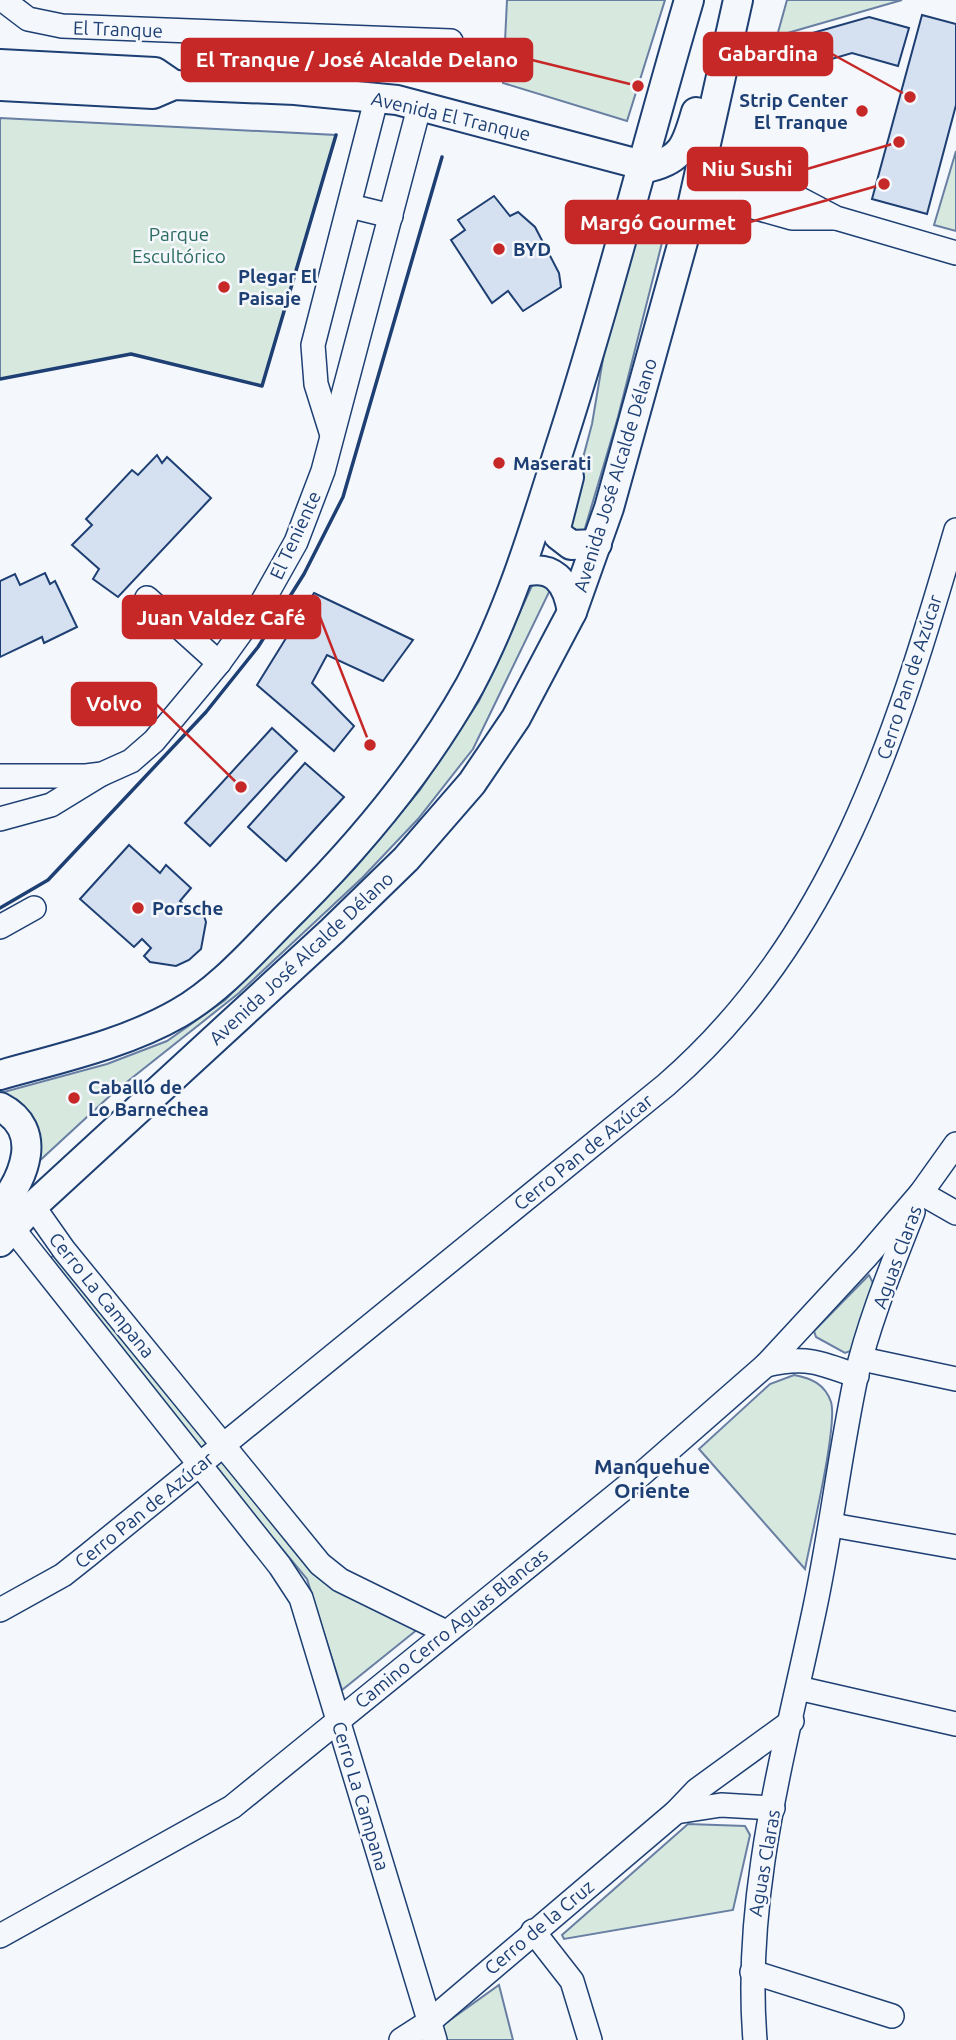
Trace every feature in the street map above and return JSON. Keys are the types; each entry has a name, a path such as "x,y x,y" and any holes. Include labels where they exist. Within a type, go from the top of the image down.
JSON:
{"main road":[{"name":"Avenida José Alcalde Délano","path":"0,1075 142,1031 188,1007 226,978 364,837 399,794 470,684 520,573 579,389 640,165 689,0"},
{"name":"Avenida José Alcalde Délano","path":"3,1226 33,1206 332,931 428,836 494,752 536,682 572,612 597,544 649,370 698,180 735,0"},
{"path":"640,165 660,165 686,146 713,50 735,0"},
{"name":"Avenida El Tranque","path":"2,72 153,94 174,85 377,96 420,104 640,165"},
{"path":"579,389 589,404 556,528 563,542 570,545 597,544"},
{"path":"520,573 540,570 556,574 566,587 572,612"},
{"path":"0,1107 19,1122 27,1150 3,1226"}],"street":[{"name":"El Tranque","path":"3,0 28,19 62,26 451,41"},
{"path":"332,435 316,384 313,345 377,96"},
{"name":"El Teniente","path":"0,819 51,805 102,774 125,765 143,752 219,663 266,595 296,542 323,471 420,104"},
{"path":"698,180 792,218 836,218 956,253"},
{"path":"350,206 391,216"},
{"name":"Cerro Pan de Azúcar","path":"0,1610 63,1575 666,1085 708,1047 757,992 803,920 882,762 919,656 956,530"},
{"path":"147,598 219,663"},
{"name":"El Teniente","path":"0,776 19,778 102,774"},
{"path":"0,927 34,908"},
{"name":"Camino Cerro Aguas Blancas","path":"0,1936 232,1807 647,1469 766,1365 805,1324 921,1193 956,1144"},
{"name":"Aguas Claras","path":"755,2040 752,1972 757,1896 832,1525 859,1367 886,1280 921,1193 956,1213"},
{"name":"Cerro La Campana","path":"33,1206 64,1250 320,1564 340,1580 446,1632"},
{"name":"Cerro La Campana","path":"3,1226 281,1566 301,1598 432,2031"},
{"path":"860,1264 876,1264 883,1271 886,1280"},
{"path":"805,1324 803,1341 809,1359"},
{"path":"766,1365 809,1359 956,1379"},
{"path":"832,1525 956,1547"},
{"path":"798,1688 956,1724"},
{"name":"Cerro de la Cruz","path":"401,2040 432,2031 533,1931 676,1812 697,1790 792,1721"},
{"path":"676,1812 721,1805 773,1808"},
{"path":"533,1931 572,1982 590,2040"},
{"path":"752,1972 892,2015"}],"green space":[{"path":"507,0 665,0 627,121 503,83"},
{"path":"787,0 902,0 777,36"},
{"name":"Parque Escultórico","path":"0,118 336,135 262,386 131,354 0,379"},
{"path":"956,151 956,231 934,225"},
{"path":"646,204 670,211 618,417 583,535 564,529 592,424 605,347"},
{"path":"535,579 551,588 473,749 418,819 362,878 239,993 113,1093 36,1164 0,1093 107,1064 167,1041 225,1000 355,868 420,790 479,701"},
{"path":"57,1253 312,1573 418,1629 342,1690 307,1579 45,1262"},
{"path":"869,1275 873,1283 853,1350 845,1353 816,1337 814,1331"},
{"path":"794,1375 812,1380 821,1386 831,1402 832,1415 818,1509 805,1569 699,1449 770,1384"},
{"path":"688,1824 745,1826 750,1835 733,1910 564,1939 562,1935"},
{"path":"499,1985 513,2040 422,2040"}],"building":[{"path":"922,15 956,24 956,105 927,214 872,199"},
{"path":"869,17 909,28 898,66 852,53 811,65 802,36"},
{"path":"494,196 510,216 518,212 535,227 559,273 561,287 523,311 508,291 492,303 451,240 465,230 458,220"},
{"path":"157,455 162,463 167,457 211,498 118,597 93,579 99,569 72,545 92,525 86,519 132,470 138,475"},
{"path":"45,573 50,584 55,581 77,627 44,643 42,637 0,657 0,581 15,574 20,585"},
{"path":"314,593 413,640 383,681 327,655 312,683 354,726 334,751 257,685"},
{"path":"272,728 297,751 210,846 185,823"},
{"path":"305,763 344,797 286,861 248,827"},
{"name":"Porsche","path":"129,845 160,873 166,865 191,888 180,901 190,911 195,905 203,913 206,922 201,949 189,960 176,966 150,962 144,956 151,948 142,939 134,947 80,899"}],"wall":[{"path":"0,379 131,354 262,386 336,135"},
{"path":"0,908 48,880 206,712 258,647 304,574 343,497 442,157"}],"place":[{"name":"El Tranque / José Alcalde Delano","path":"638,86"},
{"name":"Gabardina","path":"910,97"},
{"name":"Strip Center El Tranque","path":"862,111"},
{"name":"Niu Sushi","path":"899,142"},
{"name":"Margó Gourmet","path":"884,184"},
{"name":"BYD","path":"499,249"},
{"name":"Plegar El Paisaje","path":"224,287"},
{"name":"Maserati","path":"499,463"},
{"name":"Juan Valdez Café","path":"370,745"},
{"name":"Volvo","path":"241,787"},
{"name":"Porsche","path":"138,908"},
{"name":"Caballo de Lo Barnechea","path":"74,1098"}],"district":[{"name":"Manquehue Oriente","path":"652,1478"}]}
